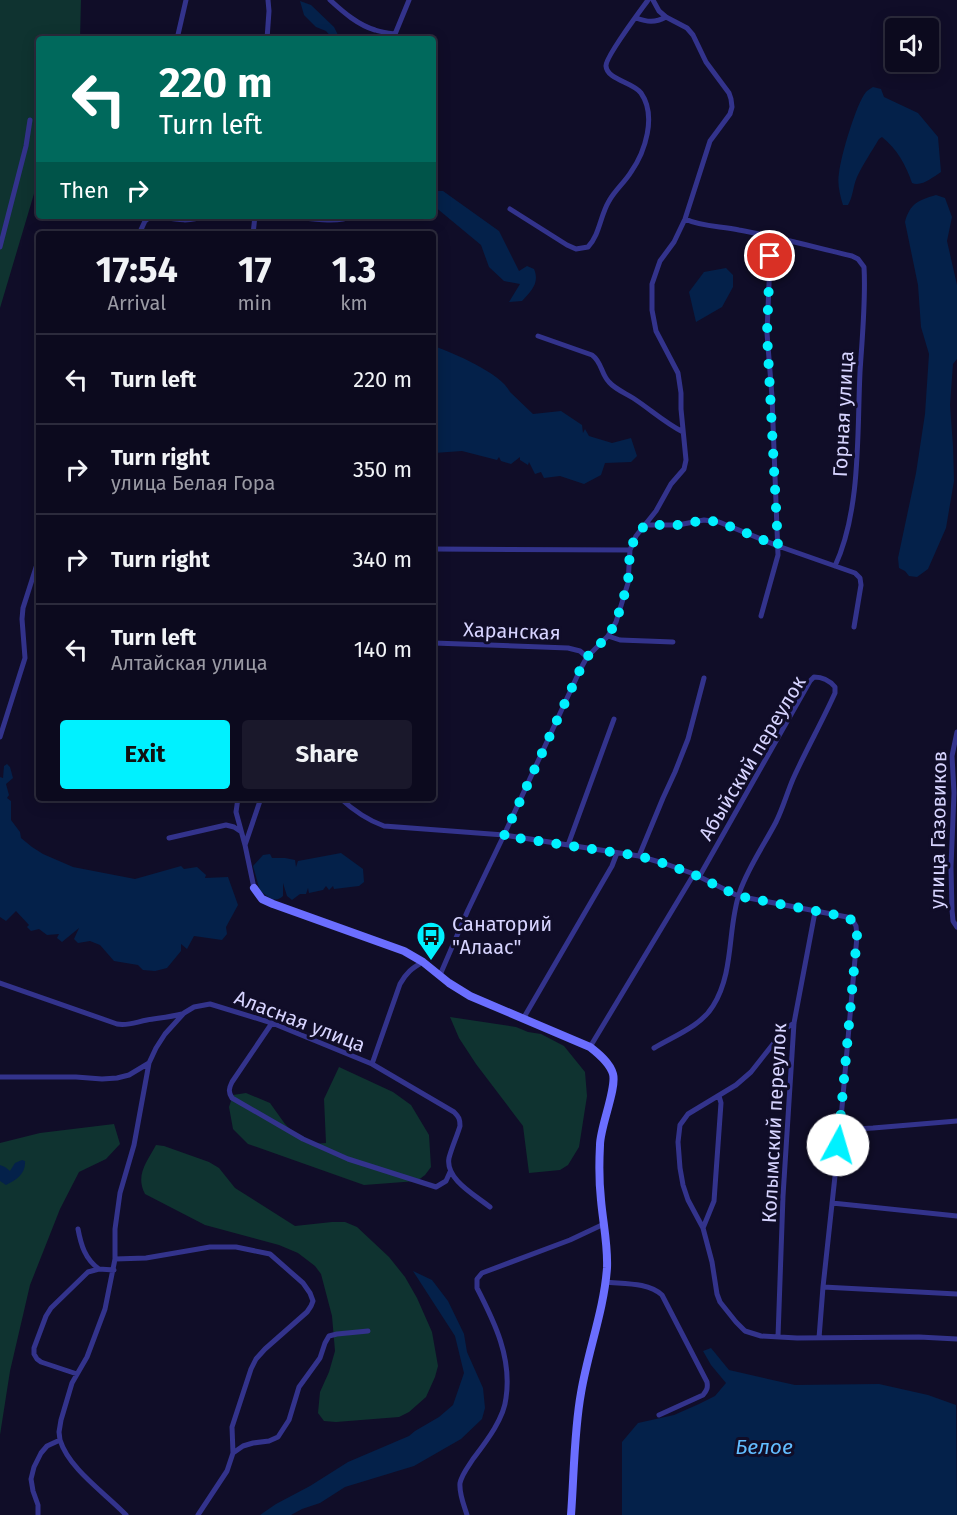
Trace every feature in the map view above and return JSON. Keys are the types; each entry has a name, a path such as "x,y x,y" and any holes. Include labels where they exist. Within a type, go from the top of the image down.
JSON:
{"street":[{"path":"178,36 186,0"},
{"path":"267,36 268,0"},
{"path":"330,0 353,19 369,28 394,36 409,0"},
{"path":"510,208 576,249 588,247 592,243 608,201 630,175 639,159 646,137 648,119 642,95 630,84 613,77 606,66 614,49 648,0"},
{"path":"440,975 468,910 587,657 608,636 616,622 628,583 630,550 636,536 656,511 670,484 684,469 686,460 678,373 656,331 652,310 652,284 660,261 674,242 685,219 707,149 715,133 730,114 731,99 726,87 706,62 693,35 687,28 659,11 653,0"},
{"path":"636,18 652,22 666,17"},
{"path":"0,247 26,146 30,120"},
{"path":"174,219 185,221 197,219"},
{"path":"324,219 346,219"},
{"path":"685,219 695,224 771,236 767,333 778,555 761,616"},
{"name":"Горная улица","path":"771,236 852,256 862,262 864,267 856,466 848,531 835,566"},
{"path":"538,336 592,355 613,386 683,432"},
{"path":"645,525 678,525 704,520 719,522 855,573 861,582 854,627"},
{"path":"436,549 630,550"},
{"path":"0,737 25,658 23,609 36,568"},
{"path":"608,636 620,639 674,642"},
{"name":"Харанская","path":"436,643 568,648 580,651 587,657"},
{"name":"Абыйский переулок","path":"590,1047 696,876 810,681 814,677 819,677 832,683 835,693 792,782 777,820 738,896"},
{"path":"639,856 688,739 704,678"},
{"path":"568,845 614,719"},
{"name":"улица Газовиков","path":"957,732 952,756 956,792 951,910 957,927"},
{"path":"238,801 236,812 254,888 262,899 404,951 470,996 590,1047 609,1065 614,1083 600,1142 601,1200 607,1250 605,1282 581,1392 572,1515"},
{"path":"245,845 260,801"},
{"path":"344,801 373,822 384,826 504,836 639,856 696,876 738,896 847,917 853,921 856,926 855,967 819,1338"},
{"path":"169,838 226,825 234,826 240,831"},
{"path":"523,1019 617,854"},
{"path":"654,1048 698,1022 713,1006 728,964 738,896"},
{"name":"Колымский переулок","path":"778,1337 787,1113 794,1023 815,912"},
{"name":"Аласная улица","path":"372,1064 404,975 423,962"},
{"name":"Аласная улица","path":"0,983 125,1025 164,1018 210,1004 272,1023 372,1064 458,1116 460,1126 449,1159 450,1172"},
{"path":"126,1515 68,1458 60,1440 61,1420 72,1383 87,1357 105,1309 114,1270 115,1229 119,1200 134,1145 149,1063 165,1034 184,1013"},
{"path":"272,1023 229,1087 232,1098 303,1139 358,1162 436,1187 446,1181 450,1172"},
{"path":"794,1023 790,1024 751,1072 736,1085 688,1114 680,1125 678,1142 683,1185 703,1228 720,1302 745,1331 762,1336 957,1339"},
{"path":"0,1077 117,1078 129,1075 149,1063"},
{"path":"703,1228 714,1201 721,1103 719,1096"},
{"path":"840,1130 957,1120"},
{"path":"450,1172 454,1179 490,1207"},
{"path":"832,1203 957,1216"},
{"path":"467,1515 460,1482 496,1423 506,1400 507,1378 502,1344 477,1288 477,1279 482,1273 570,1240 604,1224"},
{"path":"78,1229 85,1253 99,1269"},
{"path":"115,1259 146,1258 210,1247 236,1247 270,1254 303,1283 313,1300 307,1312 256,1359 232,1427 233,1453 226,1471 198,1515"},
{"path":"77,1374 41,1362 34,1354 34,1348 51,1308 88,1272 99,1269 114,1270"},
{"path":"605,1282 656,1289 662,1295 707,1382 708,1387 703,1395 659,1415"},
{"path":"823,1287 957,1294"},
{"path":"233,1453 243,1446 278,1437 289,1420 299,1387 320,1358 329,1336 368,1331"},
{"path":"38,1515 38,1505 31,1479 34,1467 47,1446 60,1440"}],"green space":[{"path":"0,0 81,0 80,36 36,36 36,187 0,308"},
{"path":"450,1017 516,1027 541,1034 564,1046 585,1072 587,1096 579,1147 568,1165 560,1170 529,1173 523,1126 476,1064 459,1038"},
{"path":"339,1067 393,1092 411,1105 429,1135 431,1167 417,1181 364,1185 248,1144 233,1129 229,1107 233,1095 246,1093 270,1103 285,1124 300,1139 313,1144 326,1143 324,1099"},
{"path":"114,1124 120,1144 106,1159 79,1172 60,1209 30,1285 10,1371 0,1435 0,1143 40,1133"},
{"path":"156,1145 209,1162 219,1168 235,1188 295,1226 345,1222 357,1227 389,1257 405,1277 432,1332 438,1366 426,1397 409,1412 399,1417 324,1421 318,1413 320,1392 335,1351 332,1316 321,1274 315,1266 298,1253 279,1245 205,1225 145,1194 141,1181 142,1175"}],"water":[{"path":"300,1 311,5 334,27 338,36 330,36 326,31 316,27 304,15"},
{"path":"873,87 881,89 884,97 918,113 938,137 941,172 923,183 912,183 900,158 882,137 859,172 848,205 843,205 838,181 843,155 858,107 866,92"},
{"path":"436,191 443,191 499,231 519,271 527,266 534,269 535,283 522,301 509,302 520,284 504,281 489,267 481,245 436,208"},
{"path":"936,195 945,198 952,217 947,241 957,285 957,359 953,364 950,405 954,481 946,528 928,569 917,577 909,576 899,568 898,558 916,473 925,414 929,354 921,327 918,285 905,222 916,203"},
{"path":"726,268 733,275 733,287 722,307 696,322 689,292 704,272"},
{"path":"436,347 487,371 505,385 533,414 561,411 582,425 583,433 585,429 589,436 612,443 631,438 637,456 631,462 605,463 601,475 584,484 560,476 544,478 541,472 535,474 529,462 528,465 520,460 520,457 511,464 501,461 499,457 497,460 462,451 436,453"},
{"path":"7,764 13,778 6,784 9,795 7,798 11,801 11,820 20,832 21,838 32,847 73,867 135,879 181,866 184,869 197,867 206,875 205,878 228,877 238,905 226,927 227,934 222,940 194,936 187,949 181,944 181,951 167,968 155,971 143,970 138,965 114,961 100,945 90,941 78,943 74,939 79,928 62,942 57,938 59,934 47,935 39,929 31,931 27,927 29,925 16,911 6,921 0,917 0,777 3,778 4,766"},
{"path":"341,853 363,869 364,882 359,886 334,889 333,886 329,890 326,886 323,890 309,893 308,888 306,894 300,894 292,900 287,896 283,883 283,896 280,898 271,899 260,891 253,866 263,855 270,854 272,858 295,860 296,867 298,861"},
{"path":"25,1161 25,1165 20,1176 6,1185 0,1181 0,1165 10,1171 15,1163"},
{"path":"413,1271 432,1280 448,1301 464,1334 467,1352 483,1388 485,1408 482,1419 461,1439 414,1466 345,1487 320,1503 291,1515 260,1515 348,1462 409,1436 453,1405 464,1373 455,1336"},
{"name":"Белое","path":"711,1348 729,1370 795,1385 879,1384 928,1395 956,1405 957,1515 622,1515 622,1442 638,1423 674,1415 715,1396 726,1383 703,1351"}],"place":[{"name":"Санаторий \"Алаас\"","path":"431,962"}],"route":[{"path":"770,256 767,333 778,546 719,522 704,520 678,525 645,525 636,536 630,550 628,583 616,622 608,636 587,657 580,670 504,836 639,856 693,874 738,896 847,917 853,921 857,936 838,1145"}]}
